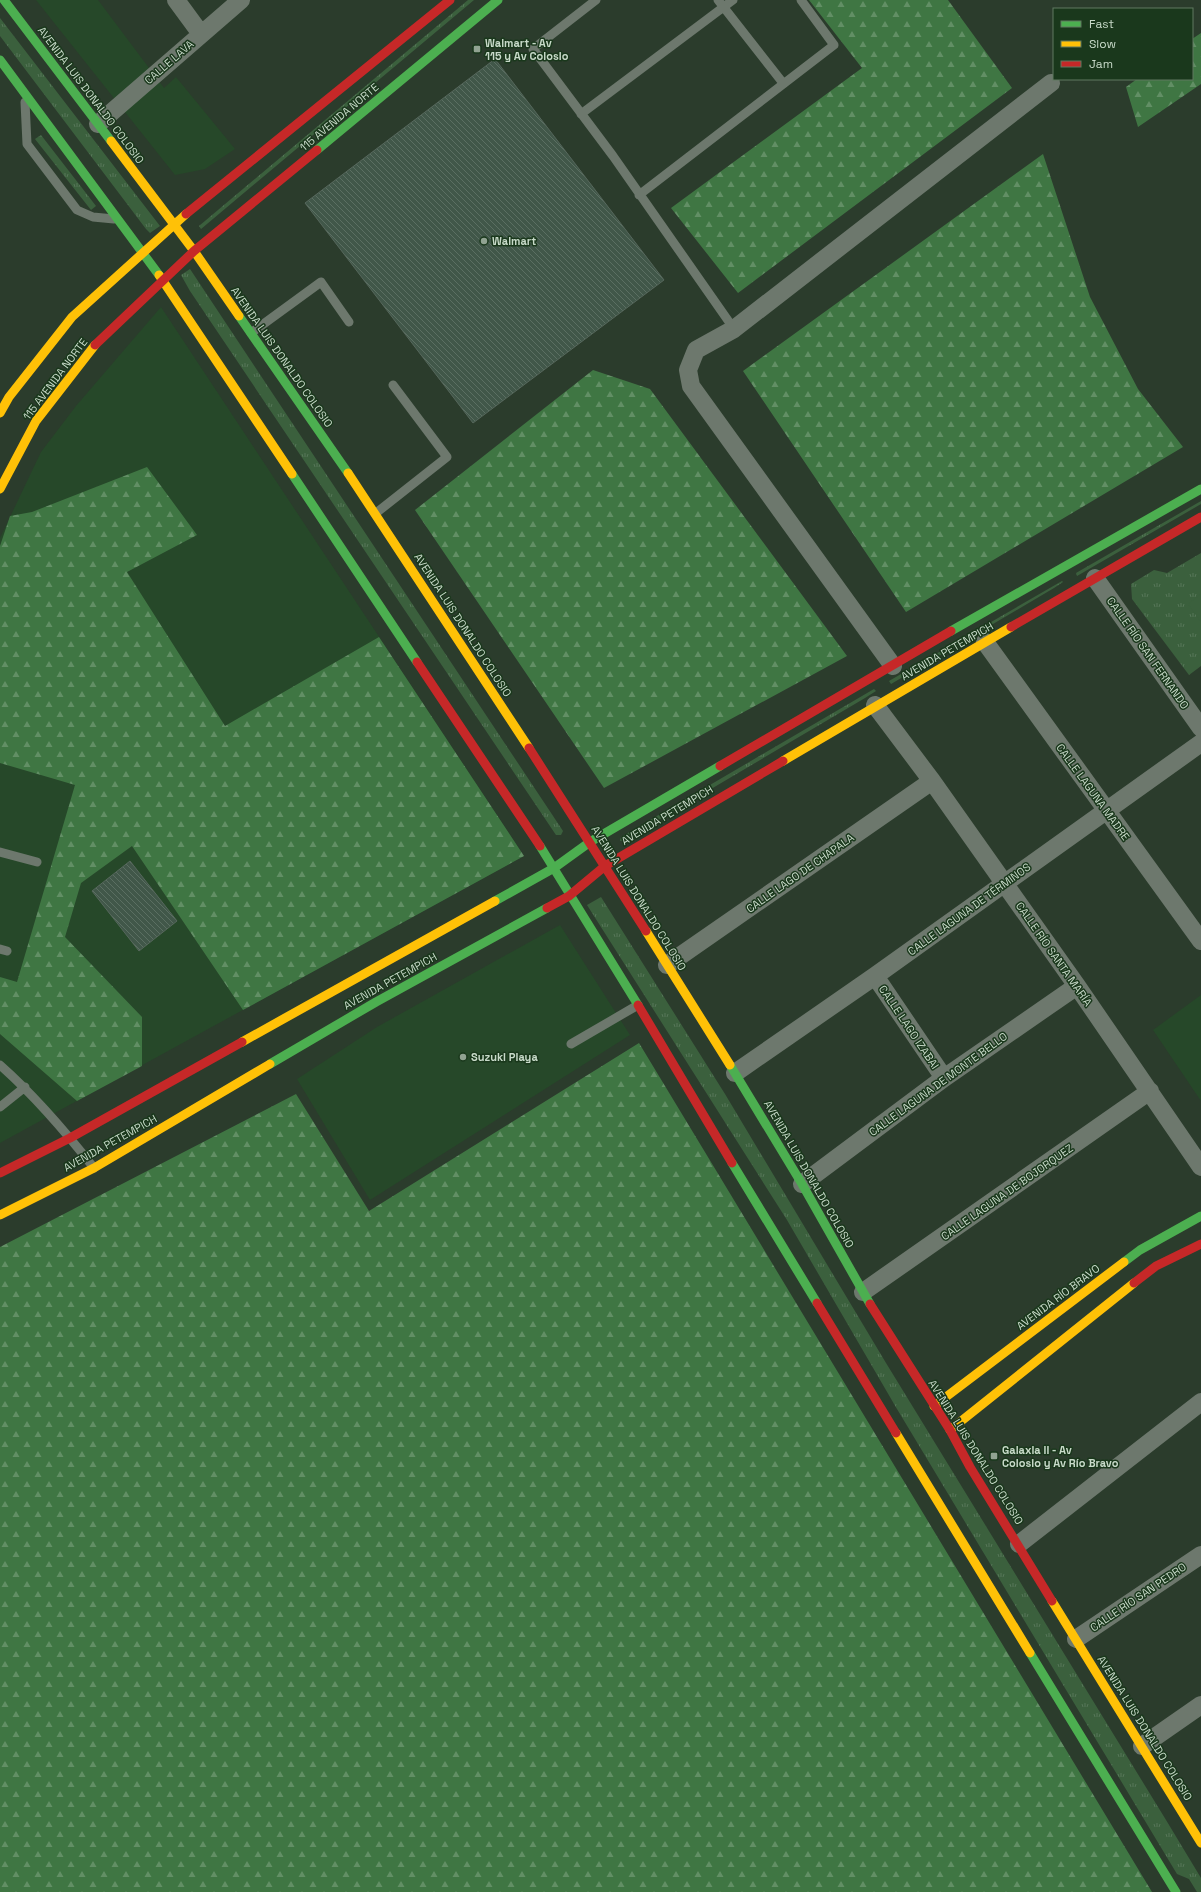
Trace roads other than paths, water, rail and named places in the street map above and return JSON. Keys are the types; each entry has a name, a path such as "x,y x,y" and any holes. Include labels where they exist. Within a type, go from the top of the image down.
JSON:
{"main road":[{"name":"AVENIDA LUIS DONALDO COLOSIO","path":"4,0 194,251 376,513 590,842 735,1073 802,1184 863,1292 950,1430 970,1467 1019,1544 1201,1844"},
{"name":"115 AVENIDA NORTE","path":"0,489 36,421 91,349 194,251 498,0"},
{"name":"115 AVENIDA NORTE","path":"143,252 174,224 448,1"},
{"path":"0,60 163,280 554,868 568,896 638,1005 726,1154 1176,1892"},
{"path":"0,413 9,397 72,318 143,252"},
{"name":"AVENIDA PETEMPICH","path":"0,1172 70,1138 554,868 590,842 893,666 966,621 1201,489"},
{"name":"AVENIDA PETEMPICH","path":"0,1215 94,1168 376,1002 568,896 605,866 875,705 935,672 1201,517"},
{"name":"AVENIDA RÍO BRAVO","path":"934,1406 1140,1250 1201,1216"},
{"path":"950,1430 1156,1266 1201,1244"}],"street":[{"path":"176,0 201,34"},
{"name":"CALLE LAVA","path":"98,124 241,0"},
{"path":"893,666 692,386 688,370 696,350 734,329 1051,83"},
{"name":"CALLE RÍO SAN FERNANDO","path":"1095,578 1201,728"},
{"name":"CALLE LAGUNA MADRE","path":"985,642 1201,941"},
{"name":"CALLE RÍO SANTA MARÍA","path":"875,705 932,781 1077,986 1201,1167"},
{"name":"CALLE LAGUNA DE TÉRMINOS","path":"735,1073 875,976 1201,743"},
{"name":"CALLE LAGO DE CHAPALA","path":"667,965 932,781"},
{"name":"CALLE LAGO IZABAI","path":"875,976 944,1078"},
{"name":"CALLE LAGUNA DE MONTE BELLO","path":"802,1184 944,1078 1077,986"},
{"name":"CALLE LAGUNA DE BOJORQUEZ","path":"863,1292 1150,1091"},
{"path":"1019,1544 1201,1402"},
{"name":"CALLE RÍO SAN PEDRO","path":"1076,1639 1201,1555"},
{"path":"1142,1746 1201,1705"}],"lane":[{"path":"596,0 533,49 613,156 734,329"},
{"path":"581,114 720,4 733,0"},
{"path":"639,195 834,45 801,0"},
{"path":"720,4 783,83"},
{"path":"25,94 27,144 77,210 93,217 118,219"},
{"path":"251,333 321,282 349,322"},
{"path":"376,513 447,457 393,385"},
{"path":"0,852 37,862"},
{"path":"571,1044 638,1005"},
{"path":"0,1065 25,1088 70,1138 94,1168"},
{"path":"0,1107 25,1088"}],"place":[{"name":"Walmart - Av 115 y Av Colosio","path":"477,49"},
{"name":"Walmart","path":"484,241"},
{"name":"Suzuki Playa","path":"463,1057"},
{"name":"Galaxia II - Av Colosio y Av Río Bravo","path":"994,1456"}]}
